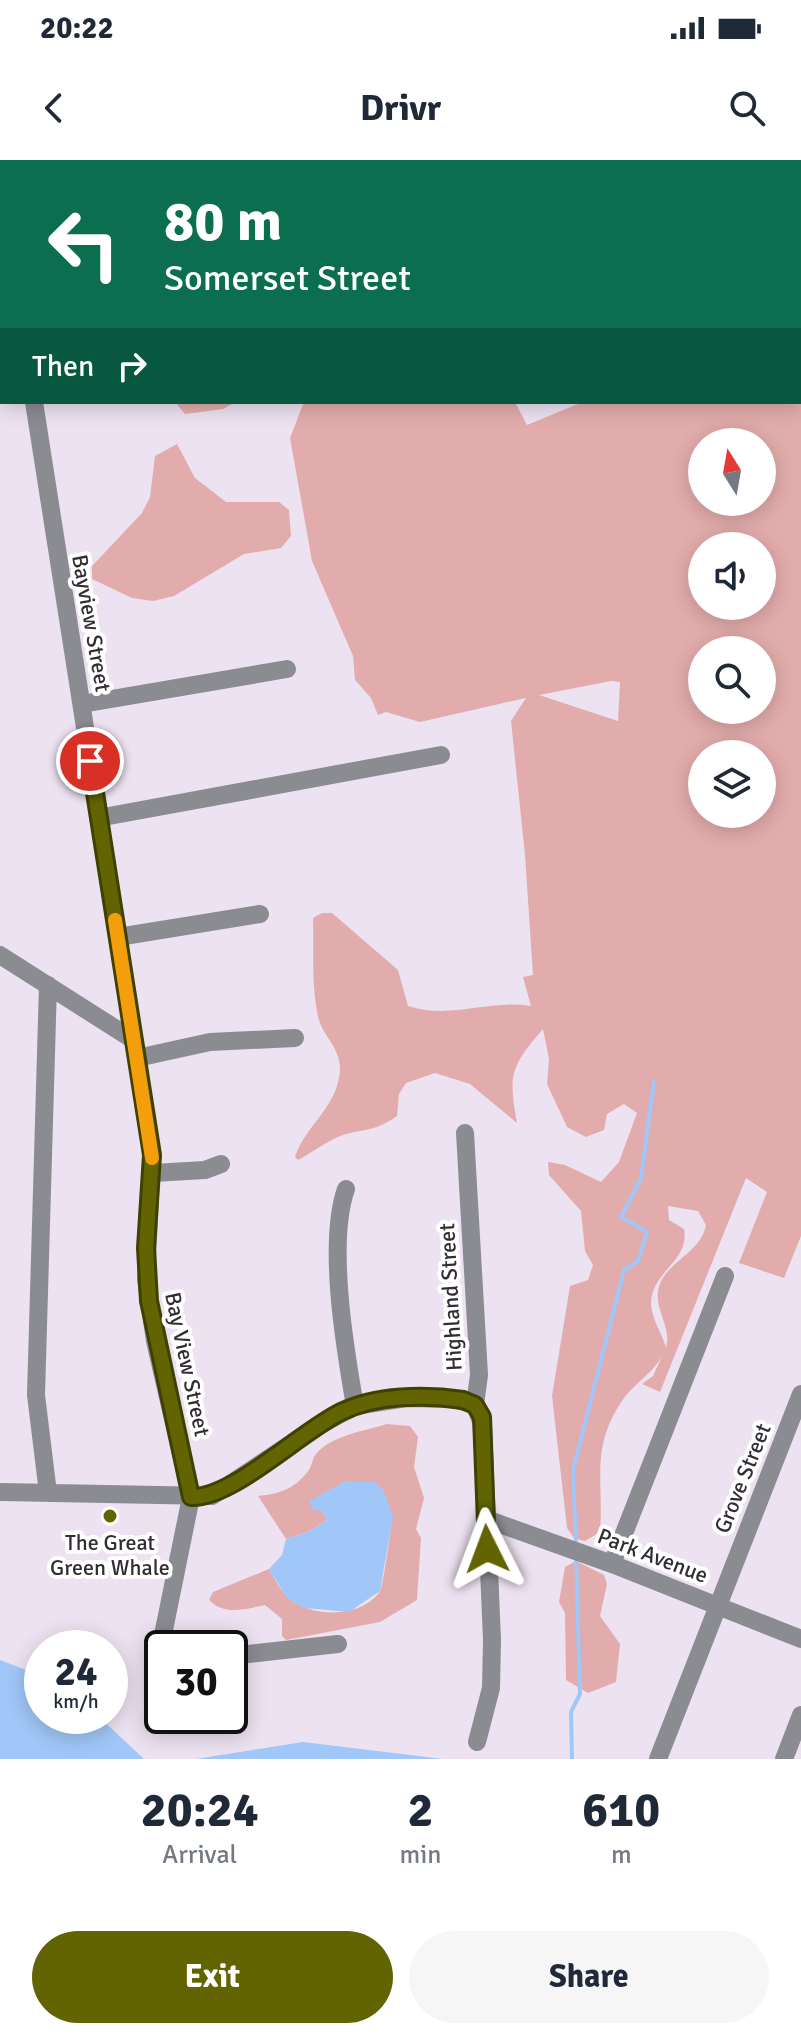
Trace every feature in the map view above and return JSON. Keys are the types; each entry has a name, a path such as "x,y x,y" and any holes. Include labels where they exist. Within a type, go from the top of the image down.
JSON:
{"street":[{"name":"Bayview Street","path":"34,404 136,1049"},
{"path":"82,704 287,669"},
{"path":"98,818 441,755"},
{"path":"118,937 260,914"},
{"path":"0,955 48,985 136,1049 295,1038"},
{"path":"48,985 36,1395 48,1493"},
{"name":"Bay View Street","path":"136,1049 153,1173 146,1280 155,1341 191,1497 164,1630"},
{"name":"Highland Street","path":"465,1133 479,1375 475,1405 483,1427 492,1640 491,1688 477,1742"},
{"path":"153,1173 205,1170 221,1164"},
{"path":"346,1189 338,1220 340,1295 355,1406"},
{"path":"612,1564 725,1276"},
{"name":"Grove Street","path":"658,1759 801,1394"},
{"path":"0,1492 191,1497 219,1493 313,1429 355,1406 406,1398 454,1399 475,1405"},
{"name":"Park Avenue","path":"486,1519 612,1564 801,1639"},
{"path":"248,1654 338,1644"},
{"path":"784,1759 801,1715"}],"shaded area":[{"path":"177,404 232,404 223,409 185,414"},
{"path":"303,404 516,404 527,425 578,404 801,404 801,1236 784,1278 739,1263 767,1192 746,1178 660,1392 642,1384 653,1376 663,1354 622,1401 612,1418 600,1465 600,1532 585,1541 574,1538 567,1528 552,1396 570,1286 588,1280 593,1265 585,1251 581,1211 549,1175 548,1162 565,1165 601,1182 619,1162 637,1113 624,1104 607,1114 604,1130 586,1137 567,1127 547,1084 549,1059 543,1029 524,1052 515,1072 513,1093 517,1123 470,1084 435,1073 406,1083 399,1094 397,1116 389,1121 337,1137 298,1160 295,1157 305,1136 331,1100 340,1068 336,1051 320,1024 316,1004 313,918 322,913 332,913 398,970 408,1006 439,1011 500,1005 531,1006 523,977 533,975 511,721 526,698 420,722 386,712 378,715 371,698 355,680 353,656 312,561 290,438","holes":["611,681 620,682 618,721 539,695","668,1206 698,1211 706,1225 697,1244 661,1281 658,1298 667,1333 666,1347 651,1303 657,1282 682,1250 684,1240 684,1229 669,1220"]},
{"path":"177,444 195,478 226,502 279,502 289,510 291,536 281,548 244,554 174,596 153,601 132,598 92,579 92,566 142,513 150,497 155,456"},
{"path":"387,1424 410,1426 418,1437 414,1467 424,1498 416,1529 421,1538 417,1600 380,1622 286,1640 282,1636 282,1619 265,1605 228,1610 209,1600 213,1592 269,1569 287,1596 311,1610 350,1610 372,1600 381,1587 392,1519 383,1490 346,1481 332,1489 322,1511 327,1520 308,1532 286,1539 258,1496 280,1492 298,1482 316,1454 331,1442"},
{"path":"576,1561 604,1575 607,1584 600,1616 620,1644 616,1682 588,1693 566,1680 565,1613 559,1602 565,1567"}],"water":[{"path":"346,1481 374,1482 383,1490 393,1516 380,1591 349,1612 304,1608 287,1598 269,1569 282,1555 286,1539 308,1532 327,1520 322,1511 313,1510 309,1501"},
{"path":"0,1660 24,1669 24,1734 117,1734 144,1759 0,1759"},
{"path":"303,1742 443,1759 196,1759"}],"waterway":[{"path":"576,1543 573,1470 624,1270 638,1261 647,1232 621,1217 641,1178 654,1081"},
{"path":"572,1759 571,1712 580,1694 576,1556"}],"slow traffic":[{"path":"115,920 152,1158"}],"place":[{"name":"The Great Green Whale","path":"110,1516"}],"route":[{"path":"90,761 152,1155 146,1280 155,1341 189,1476 191,1497 205,1498 219,1493 313,1429 355,1406 388,1399 463,1400 475,1405 482,1417 487,1549"}]}
